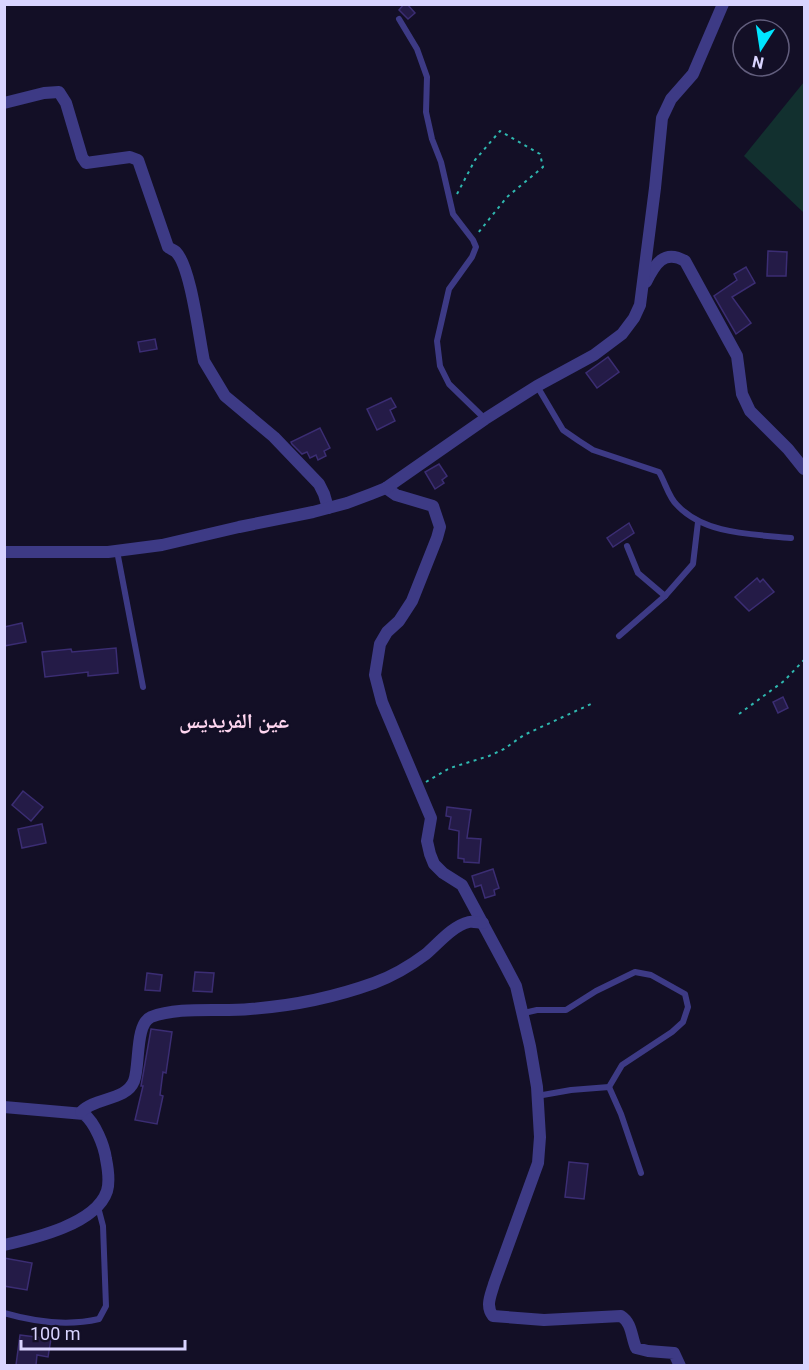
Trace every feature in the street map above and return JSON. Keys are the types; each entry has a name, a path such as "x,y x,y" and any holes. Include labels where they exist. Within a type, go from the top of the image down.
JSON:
{"street":[{"path":"4,552 117,551 162,545 347,503 386,488 484,419 537,386 594,355 622,334 640,305 656,188 662,118 671,99 693,74 723,4"},
{"path":"4,103 44,93 59,92 66,103 82,157 86,163 130,157 138,160 168,247 176,251 187,276 204,361 208,370 225,396 274,437 319,484 328,508"},
{"path":"643,288 653,269 666,257 676,256 685,261 737,356 742,394 750,411 788,449 804,469"},
{"path":"386,488 396,495 433,506 440,527 412,601 380,644 375,675 382,702 431,818 427,841 435,864 443,873 462,885 516,986 524,1013 537,1096 540,1137 537,1163 527,1197 494,1284 488,1304 489,1312 493,1316 527,1319 573,1320 621,1316 626,1319 631,1328 632,1340 636,1348 674,1353 680,1365"},
{"path":"4,1107 61,1113 81,1112 93,1104 124,1093 133,1083 137,1070 142,1026 148,1018 173,1012 250,1009 344,993 402,971 463,925 470,922 483,923"},
{"path":"4,1245 71,1224 98,1207 107,1191 109,1179 105,1153 90,1119 81,1112"}],"lane":[{"path":"399,19 417,49 427,77 426,112 453,214 476,247 472,257 449,289 437,342 440,366 449,384 484,419"},
{"path":"537,386 563,430 593,450 660,472 675,504 698,522 733,532 791,538"},
{"path":"619,636 665,597 693,564 698,522"},
{"path":"627,546 638,573 665,597"},
{"path":"117,551 143,687"},
{"path":"524,1013 537,1010 566,1010 596,991 635,972 651,975 685,994 688,1006 683,1022 672,1032 622,1065 609,1087"},
{"path":"537,1096 609,1087"},
{"path":"609,1087 641,1173"},
{"path":"4,1313 60,1323 79,1323 99,1319 106,1306 103,1226 98,1207"}],"path":[{"path":"451,206 475,160 500,131 540,154 543,167 507,197 473,240"},
{"path":"740,714 784,681 804,660"},
{"path":"418,786 450,768 504,749 524,735 591,704"}],"green space":[{"path":"804,82 804,213 744,156"}],"building":[{"path":"407,4 415,13 408,19 399,10"},
{"path":"768,251 787,252 786,276 767,276"},
{"path":"746,267 755,283 732,297 751,323 736,334 714,296 737,280 734,274"},
{"path":"155,339 157,349 140,352 138,342"},
{"path":"608,357 619,372 597,388 586,373"},
{"path":"391,398 396,407 390,410 395,421 377,430 367,409"},
{"path":"320,428 330,448 324,451 326,456 318,460 316,455 310,458 307,452 302,454 292,444 291,442"},
{"path":"439,464 447,476 442,480 444,483 435,489 425,472"},
{"path":"629,523 634,533 613,547 607,538"},
{"path":"757,578 760,582 763,579 774,592 749,611 735,597"},
{"path":"22,623 26,642 4,646 4,627"},
{"path":"116,648 118,673 88,676 88,672 45,677 42,652"},
{"path":"783,697 788,708 778,713 773,702"},
{"path":"23,791 43,807 31,821 12,805"},
{"path":"447,807 471,810 467,838 481,839 479,863 464,862 464,859 458,858 459,831 449,829 451,817 446,816"},
{"path":"42,824 46,843 22,848 18,829"},
{"path":"493,869 499,888 494,890 495,895 485,898 481,885 475,887 472,876"},
{"path":"195,972 214,973 212,992 193,991"},
{"path":"147,973 162,975 160,991 145,990"},
{"path":"151,1029 172,1032 166,1073 163,1072 160,1095 163,1096 157,1124 135,1120 143,1086 141,1086"},
{"path":"569,1162 588,1164 584,1199 565,1197"},
{"path":"4,1258 32,1263 27,1290 4,1286"},
{"path":"20,1335 51,1339 48,1357 37,1355 36,1365 16,1365"}],"district":[{"name":"عين الفريديس","path":"234,721"}]}
